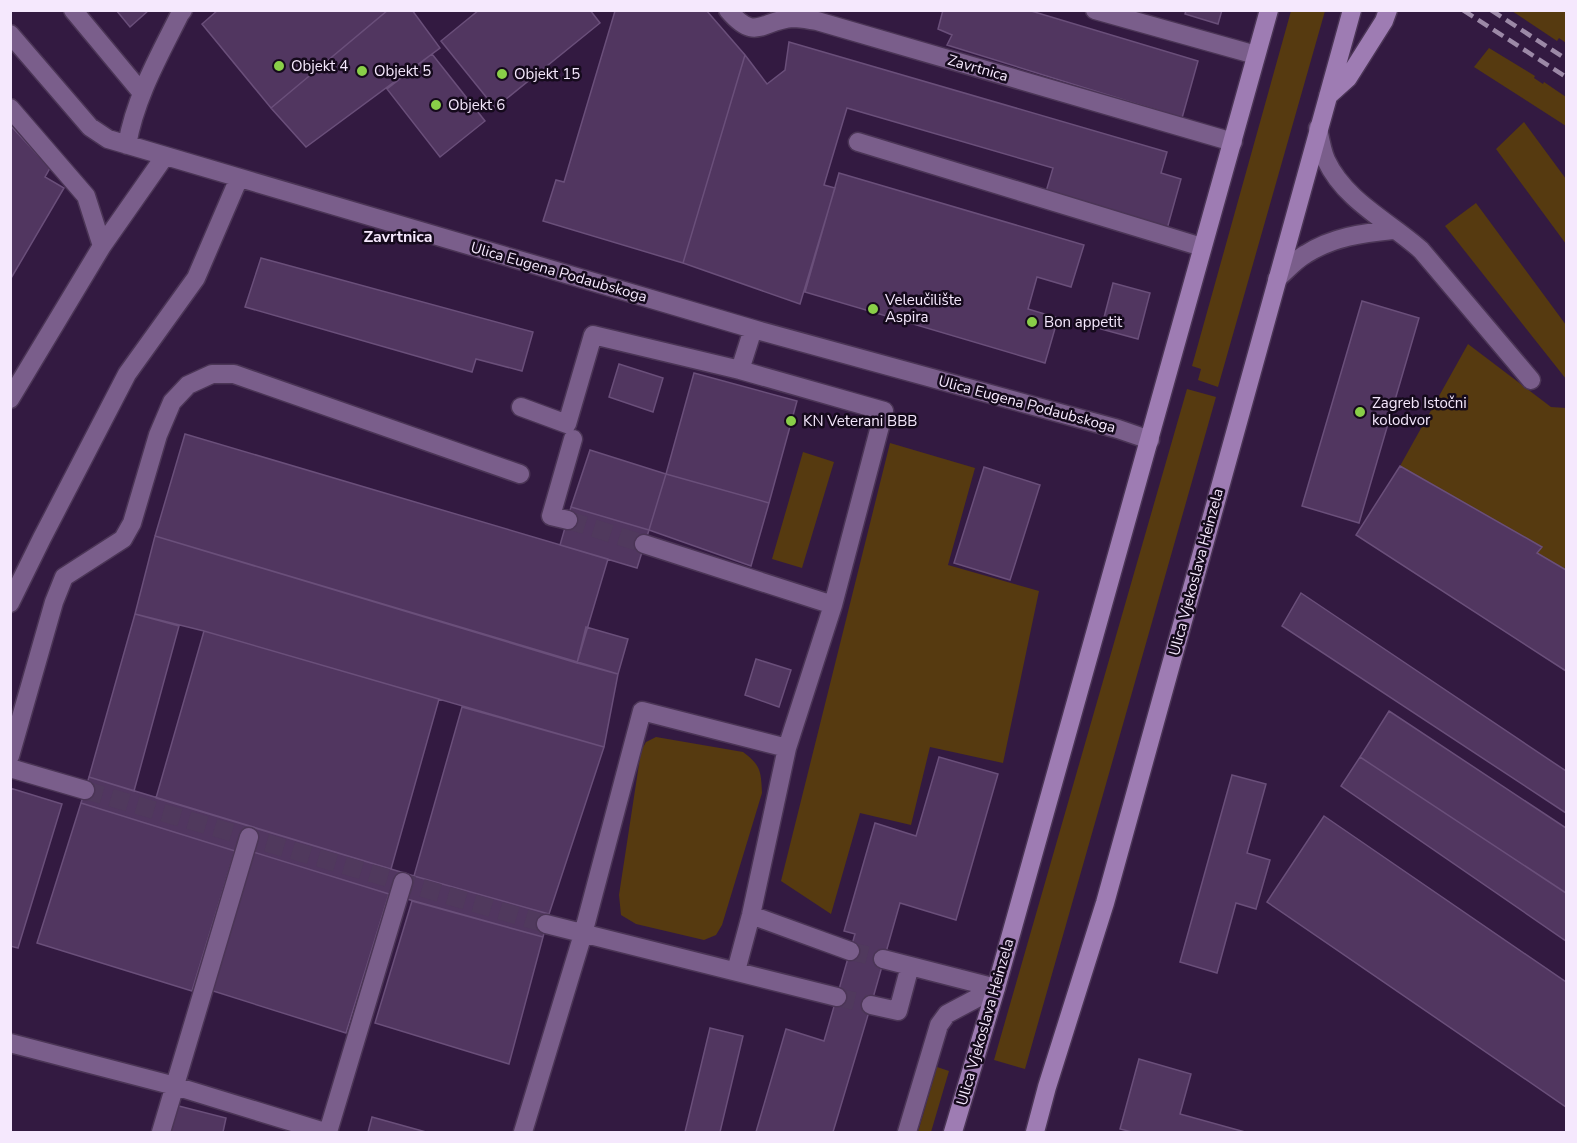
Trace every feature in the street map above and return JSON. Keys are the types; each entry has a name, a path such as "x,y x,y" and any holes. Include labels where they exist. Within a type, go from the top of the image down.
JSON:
{"main road":[{"name":"Ulica Vjekoslava Heinzela","path":"953,1132 996,988 1269,10"},
{"name":"Ulica Vjekoslava Heinzela","path":"1035,1132 1105,903 1352,10"},
{"path":"1327,98 1348,78 1379,29 1388,10"}],"street":[{"path":"74,10 142,93"},
{"path":"127,144 132,119 142,93 183,10"},
{"name":"Zavrtnica","path":"728,10 739,23 754,29 792,18 821,16 1233,142"},
{"path":"1095,10 1256,55"},
{"name":"Ulica Eugena Podaubskoga","path":"10,34 90,127 108,139 753,329 1118,429 1150,440"},
{"path":"10,108 86,196 102,246"},
{"path":"1318,128 1325,159 1339,181 1393,230 1421,250 1531,380"},
{"path":"858,142 1202,247"},
{"path":"10,399 102,246 165,156"},
{"path":"10,603 127,374 196,278 240,178"},
{"path":"1277,279 1304,254 1327,243 1348,235 1393,230"},
{"path":"741,370 753,329"},
{"path":"521,407 567,424 593,335 741,370 884,411 833,605 787,748 751,915 736,972"},
{"path":"10,756 54,602 64,577 123,539 132,523 158,435 172,402 188,385 212,374 234,374 520,474"},
{"path":"568,520 551,516 573,439"},
{"path":"644,544 833,605"},
{"path":"524,1132 583,934 642,711 787,748"},
{"path":"10,768 85,790"},
{"path":"161,1132 249,837"},
{"path":"10,1043 175,1086 327,1132 403,882"},
{"path":"751,915 850,951"},
{"path":"546,924 837,997"},
{"path":"883,959 996,988"},
{"path":"871,1005 898,1011 910,966"},
{"path":"907,1132 939,1025 947,1014 996,988"}],"shaded area":[{"path":"1291,11 1325,11 1218,387 1198,380 1201,369 1192,366"},
{"path":"1512,11 1566,11 1566,43 1559,38 1557,41"},
{"path":"1489,48 1566,97 1566,126 1474,67"},
{"path":"1524,122 1566,179 1566,244 1496,149"},
{"path":"1476,203 1566,325 1566,379 1445,226"},
{"path":"1468,344 1551,407 1566,408 1566,570 1537,553 1541,547 1400,466"},
{"path":"1187,389 1216,397 1025,1069 994,1060"},
{"path":"890,443 975,468 948,565 1039,591 1003,763 930,747 911,825 860,813 831,914 781,881"},
{"path":"803,452 834,462 802,568 772,559"},
{"path":"656,737 743,752 757,765 760,774 762,793 722,925 716,935 704,940 636,924 621,915 619,895 641,751 646,742"},
{"path":"937,1067 949,1071 931,1132 918,1132"}],"building":[{"path":"116,10 149,10 130,27"},
{"name":"Objekt 4","path":"218,10 388,10 271,108 202,24"},
{"name":"Objekt 5","path":"388,10 412,10 440,48 306,147 271,108"},
{"name":"Objekt 15","path":"479,10 590,10 600,23 495,108 441,41"},
{"path":"706,10 745,55 683,263 543,221 556,180 564,182 615,11"},
{"path":"943,10 1028,10 1198,61 1182,118 947,45 952,35 938,29"},
{"path":"1186,10 1222,10 1218,24 1185,14"},
{"path":"789,42 1167,152 1161,173 1181,179 1167,229 1045,195 1053,168 847,108 824,185 835,188 800,304 683,263 745,55 767,84 785,70"},
{"name":"Objekt 6","path":"432,54 485,121 440,157 387,89"},
{"path":"10,125 50,168 45,177 64,188 10,280"},
{"path":"839,173 1084,245 1071,287 1037,277 1028,309 1058,318 1045,363 805,292"},
{"path":"261,258 533,332 522,371 476,359 472,372 245,307"},
{"path":"1113,283 1150,293 1138,339 1101,329"},
{"name":"Zagreb Istočni kolodvor","path":"1362,301 1419,318 1359,523 1302,506"},
{"path":"619,364 663,378 653,412 609,397"},
{"path":"694,373 797,401 769,503 666,474"},
{"path":"185,434 608,559 577,663 155,536"},
{"path":"590,450 666,474 649,530 571,507"},
{"path":"1400,466 1542,547 1537,553 1566,570 1566,671 1356,535"},
{"path":"984,467 1040,485 1010,580 954,563"},
{"path":"666,474 769,503 751,566 649,530"},
{"path":"571,507 649,530 637,568 560,545"},
{"path":"155,536 618,674 604,747 204,631 135,614"},
{"path":"1301,593 1566,771 1566,813 1282,626"},
{"path":"135,614 179,626 134,791 89,777"},
{"path":"586,627 628,639 618,674 577,663"},
{"path":"204,631 439,699 391,869 156,798"},
{"path":"756,659 791,670 779,707 745,695"},
{"path":"462,707 604,747 549,914 414,876"},
{"path":"1389,711 1566,828 1566,893 1360,757"},
{"path":"939,757 998,774 956,920 900,903 833,1132 756,1132 786,1029 824,1041 855,934 844,931 875,823 916,836"},
{"path":"1360,757 1566,893 1566,941 1341,786"},
{"path":"1232,775 1266,784 1247,853 1270,860 1256,909 1236,903 1217,973 1180,962"},
{"path":"89,777 414,876 549,914 543,937 389,894 253,852 235,851 81,803"},
{"path":"10,788 62,804 18,948 10,946"},
{"path":"81,803 235,851 192,991 37,943"},
{"path":"1324,816 1566,982 1566,1107 1267,902"},
{"path":"253,852 389,894 346,1033 210,990"},
{"path":"412,901 543,937 509,1064 375,1023"},
{"path":"710,1028 743,1036 720,1132 685,1132"},
{"path":"1139,1059 1191,1074 1180,1114 1245,1132 1132,1132 1120,1129"},
{"path":"171,1104 226,1118 223,1132 164,1132"},
{"path":"372,1117 426,1132 368,1132"}],"tunnel":[{"path":"568,520 644,544"},
{"path":"85,790 546,924"},
{"path":"850,951 883,959"},
{"path":"837,997 871,1005"}],"railway":[{"path":"1463,10 1566,77"},
{"path":"1491,10 1566,59"}],"place":[{"name":"Objekt 4","path":"279,66"},
{"name":"Objekt 5","path":"362,71"},
{"name":"Objekt 15","path":"502,74"},
{"name":"Objekt 6","path":"436,105"},
{"name":"Veleučilište Aspira","path":"873,309"},
{"name":"Bon appetit","path":"1032,322"},
{"name":"Zagreb Istočni kolodvor","path":"1360,412"},
{"name":"KN Veterani BBB","path":"791,421"}],"district":[{"name":"Zavrtnica","path":"398,236"}]}
